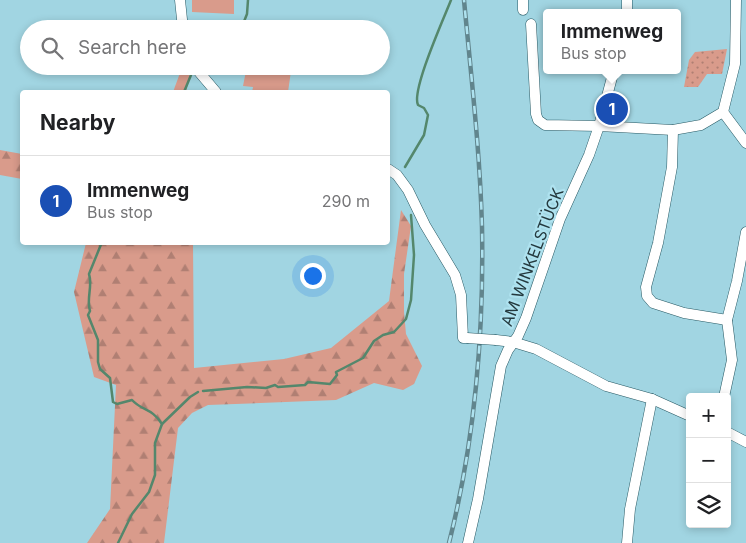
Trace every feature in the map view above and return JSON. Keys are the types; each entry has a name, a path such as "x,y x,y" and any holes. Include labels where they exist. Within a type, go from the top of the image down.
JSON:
{"street":[{"path":"180,0 182,20"},
{"path":"531,24 536,114 538,120 545,126 599,126 673,130 701,125 724,112 735,64 736,0"},
{"name":"AM WINKELSTÜCK","path":"468,543 478,499 502,366 508,350 522,330 560,219 599,126 613,74"},
{"path":"202,75 214,90"},
{"path":"724,112 746,143"},
{"path":"673,130 672,167 658,243 646,287 648,296 653,303 684,313 727,320"},
{"path":"390,170 402,181 425,226 455,275 461,295 465,338 513,342 536,350 606,386 652,399 686,414"},
{"path":"725,393 732,360 727,320 737,281 746,232"},
{"path":"627,543 630,509 652,399"},
{"path":"731,434 746,442"}],"green space":[{"path":"192,0 234,0 234,14 192,12"},
{"path":"727,49 722,74 707,74 698,87 684,87 689,60 695,52"},
{"path":"179,75 190,75 186,90 174,90"},
{"path":"245,75 290,75 288,90 252,90 253,87 243,86"},
{"path":"0,150 20,154 20,179 0,175"},
{"path":"401,210 411,226 404,274 406,334 422,366 414,384 403,390 374,383 336,400 208,405 192,413 178,428 164,543 87,543 110,509 116,385 94,377 74,292 86,245 193,245 194,368 284,359 331,348 389,301"}],"waterway":[{"path":"245,20 248,0"},
{"path":"405,167 424,135 428,115 424,108 418,105 419,85 429,54 451,0"},
{"path":"185,90 191,75"},
{"path":"203,391 247,387 266,388 275,385 278,387 305,385 308,382 330,384 337,375 336,372 363,358 374,341 383,335 394,332 406,319 411,300 414,255 411,215"},
{"path":"101,245 89,274 90,311 88,315 98,340 98,362 100,369 110,378 113,402 117,404 132,400 151,412 162,424 155,443 155,475 149,492 132,514 118,543"},
{"path":"162,424 190,397 198,392"}],"railway":[{"path":"449,543 458,504 471,426 476,386 481,307 482,227 479,170 464,0"}],"place":[{"name":"Immenweg","path":"612,109"}]}
